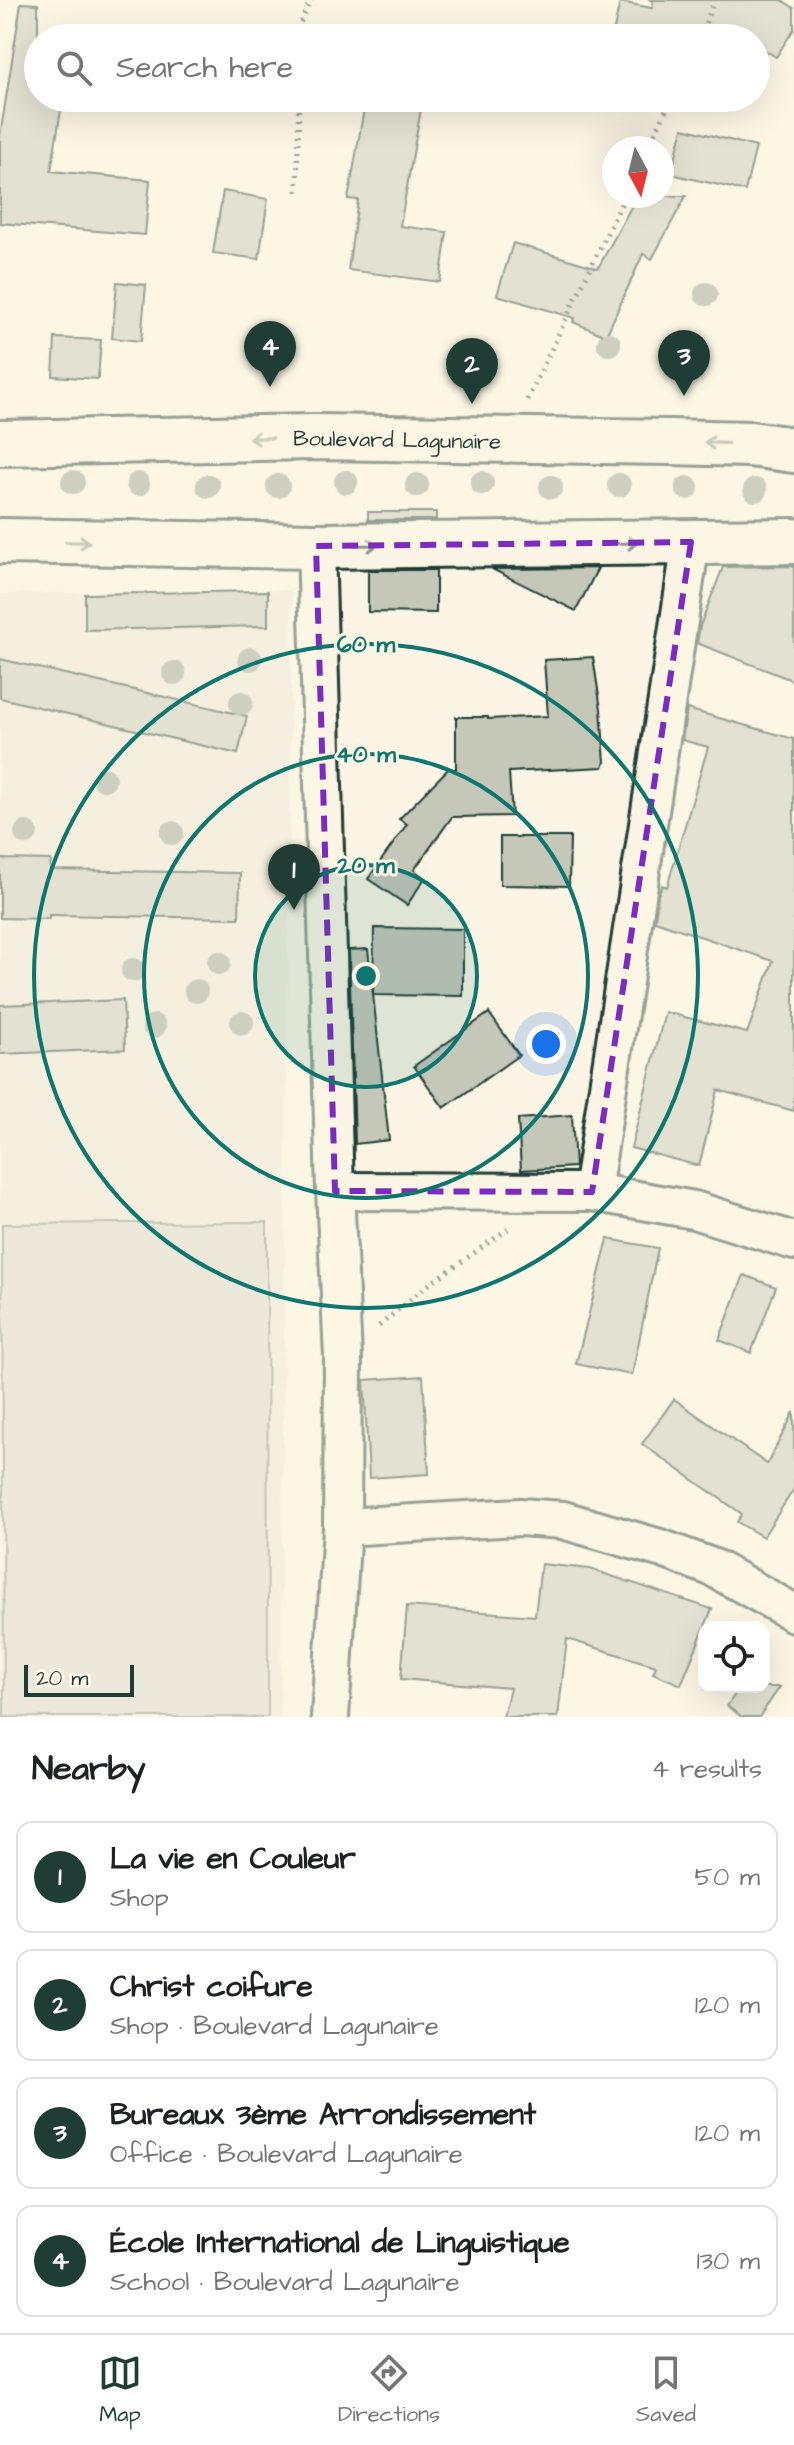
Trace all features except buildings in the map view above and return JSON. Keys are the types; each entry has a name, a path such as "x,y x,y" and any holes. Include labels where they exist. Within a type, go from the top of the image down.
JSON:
{"main road":[{"name":"Boulevard Lagunaire","path":"0,443 315,437 750,444 794,450"},
{"path":"0,541 316,546 794,541"}],"street":[{"path":"592,1192 691,542"},
{"path":"316,546 335,1191 343,1357 342,1527 330,1717"},
{"path":"335,1191 592,1192 694,1210 794,1241"},
{"path":"342,1527 520,1517 563,1520 663,1549 714,1568 794,1613"}],"path":[{"path":"300,24 311,0"},
{"path":"705,24 714,0"},
{"path":"297,192 299,112"},
{"path":"654,136 665,112"},
{"path":"508,440 619,208"},
{"path":"343,1357 424,1288 512,1227"}],"highlighted area":[{"path":"691,542 592,1192 335,1191 316,546"}],"shaded area":[{"path":"292,590 280,1717 0,1717 0,594"},
{"path":"267,1222 268,1717 4,1717 2,1224"}],"place":[{"name":"École International de Linguistique","path":"270,387"},
{"name":"Bureaux 3ème Arrondissement","path":"684,396"},
{"name":"Christ coifure","path":"472,404"},
{"name":"La vie en Couleur","path":"294,910"}]}
